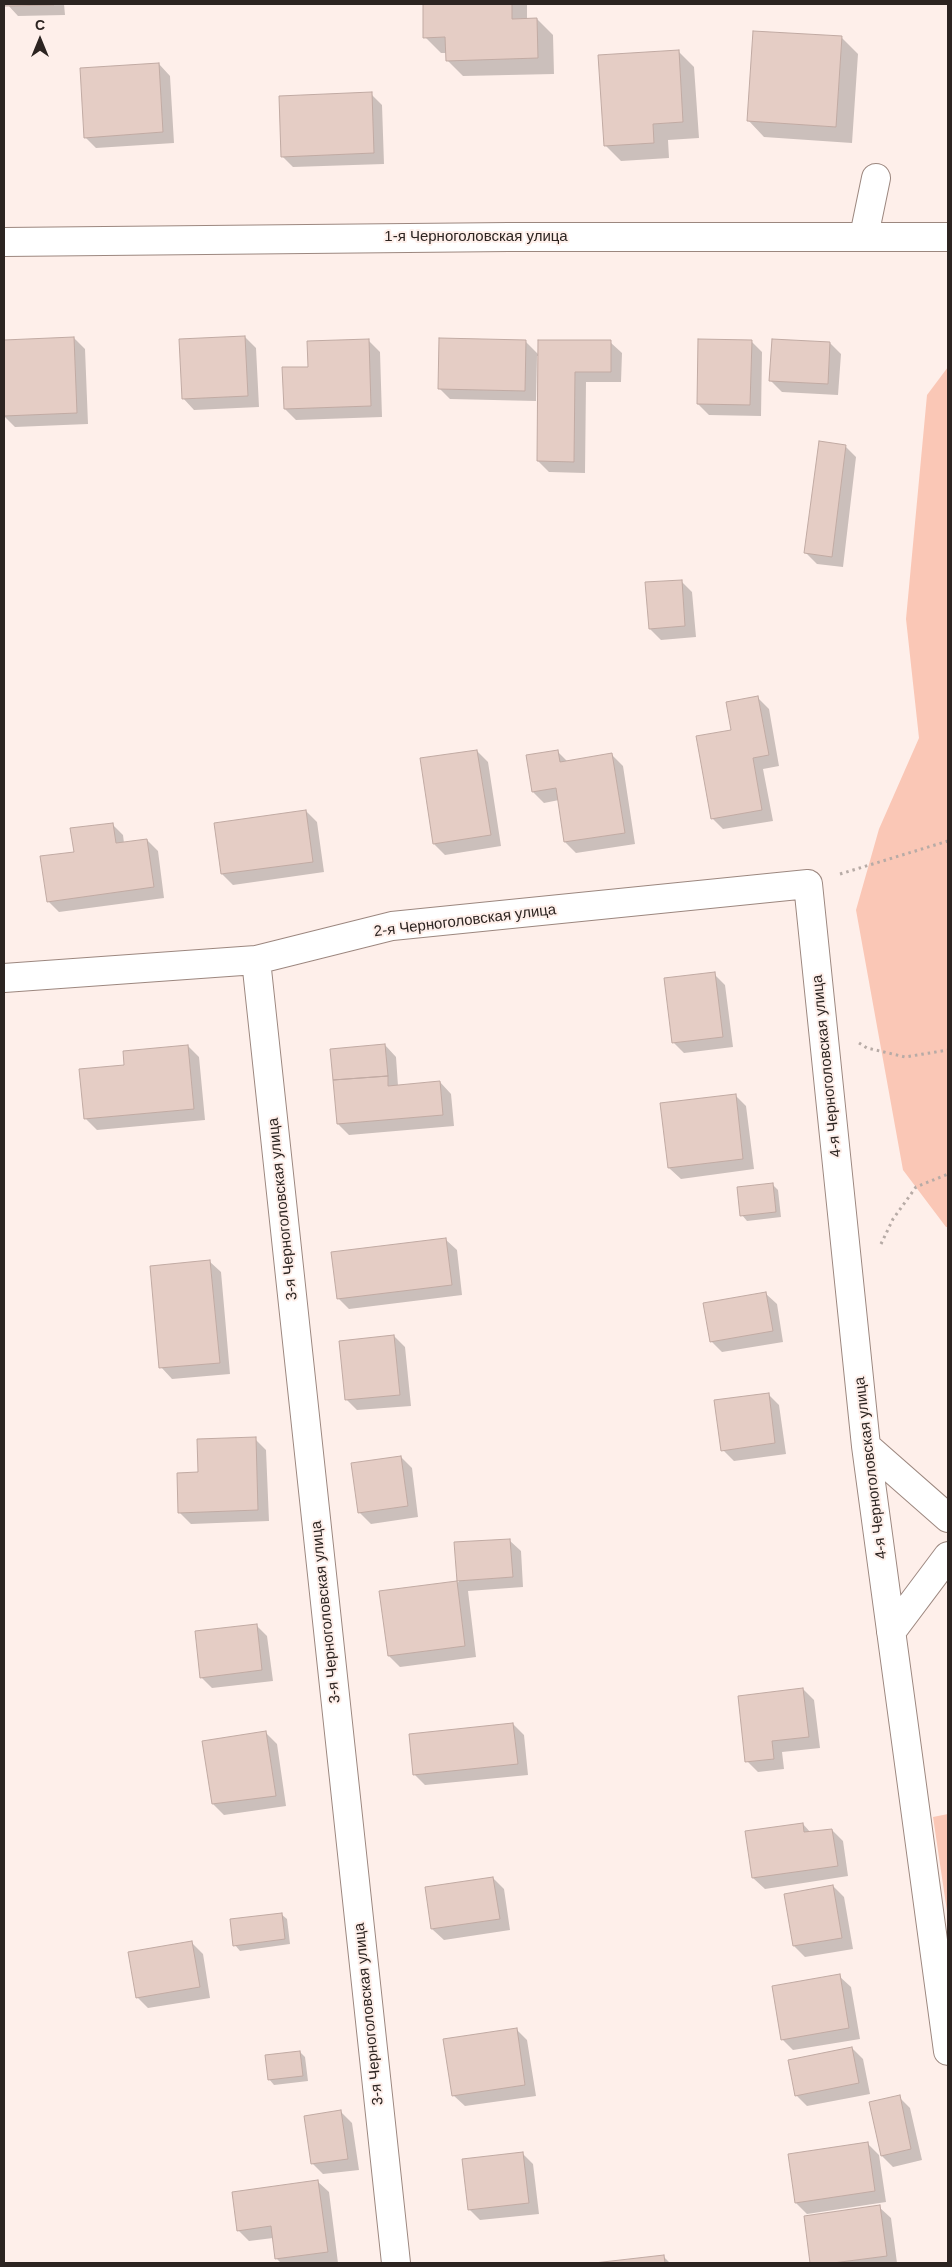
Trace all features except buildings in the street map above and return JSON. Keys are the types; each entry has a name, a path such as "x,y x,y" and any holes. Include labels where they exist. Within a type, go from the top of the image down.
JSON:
{"street":[{"path":"864,236 876,178"},
{"name":"1-я Черноголовская улица","path":"4,242 509,237 948,237"},
{"name":"2-я Черноголовская улица","path":"4,978 256,960 392,926 808,884"},
{"name":"4-я Черноголовская улица","path":"808,884 866,1446 948,2051"},
{"name":"3-я Черноголовская улица","path":"256,960 396,2263"},
{"path":"866,1446 948,1518"},
{"path":"891,1632 948,1556"}],"path":[{"path":"808,884 948,841"},
{"path":"821,1019 867,1048 905,1057 948,1050"},
{"path":"880,1245 893,1219 916,1187 948,1174"}],"shaded area":[{"path":"948,367 948,1227 946,1227 903,1170 856,910 879,829 919,738 906,619 927,395"},
{"path":"948,1814 948,1918 933,1817"}]}
